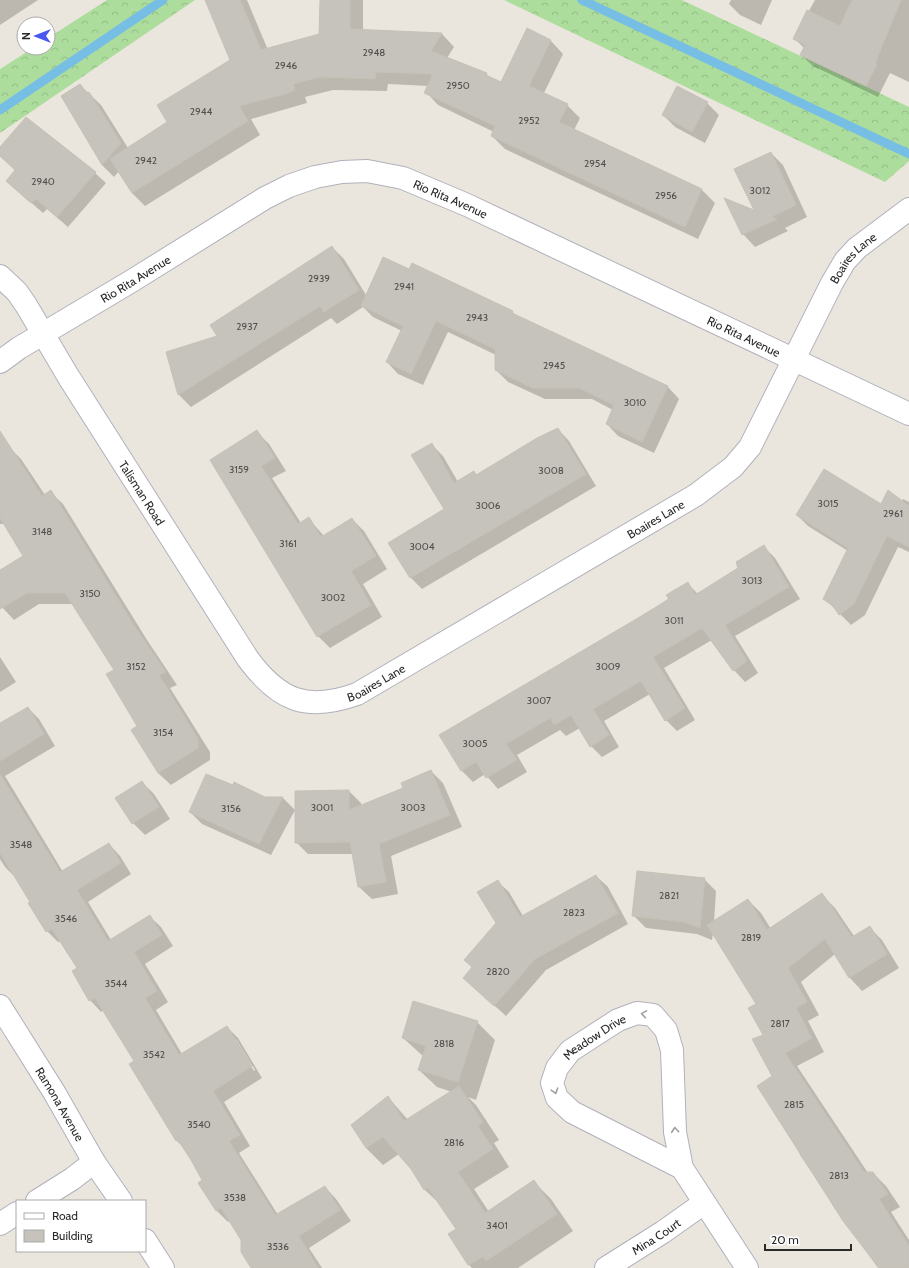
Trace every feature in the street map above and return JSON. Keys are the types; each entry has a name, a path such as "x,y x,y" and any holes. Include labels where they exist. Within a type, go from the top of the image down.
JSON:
{"street":[{"name":"Rio Rita Avenue","path":"0,362 42,334 130,282 265,198 289,186 329,174 366,171 403,178 467,205 909,414"},
{"name":"Boaires Lane","path":"294,699 325,702 339,701 357,694 702,491 733,467 750,447 774,401 793,359 845,261 857,248 909,209"},
{"name":"Talisman Road","path":"0,276 17,292 42,334 248,659 262,678 278,692 294,699"},
{"name":"Ramona Avenue","path":"0,1006 54,1092 94,1162 120,1200"},
{"name":"Meadow Drive","path":"682,1168 572,1112 557,1098 552,1083 556,1068 570,1051 618,1020 637,1013 654,1016 666,1030 672,1050 675,1132 682,1168 747,1268"},
{"path":"39,1200 72,1179 94,1162"},
{"name":"Mina Court","path":"606,1268 663,1232 704,1203"},
{"path":"0,1224 16,1215"},
{"path":"146,1242 163,1268"}],"green space":[{"path":"107,0 195,0 0,133 0,69 20,56 56,56 56,33"},
{"path":"504,0 682,0 909,107 909,161 885,182"}],"building":[{"path":"205,0 240,0 261,50 319,34 320,0 350,0 350,29 442,33 431,51 487,73 486,75 501,82 527,28 551,40 529,86 568,104 559,122 702,189 685,227 491,136 495,126 424,93 433,74 376,72 375,79 320,77 293,84 295,90 285,94 239,106 248,121 132,193 110,159 167,122 157,105 230,60"},
{"path":"852,0 901,0 875,63 877,64 866,86 800,55 805,45 793,39 807,10 840,26"},
{"path":"80,84 87,93 89,92 121,143 102,165 61,96"},
{"path":"677,86 708,102 692,132 662,115"},
{"path":"26,117 96,172 57,217 36,199 31,203 6,181 15,170 0,156 0,147"},
{"path":"771,152 796,205 771,217 777,219 742,235 724,198 754,210 734,169"},
{"path":"332,246 359,290 324,312 320,306 178,395 166,352 217,336 210,325"},
{"path":"383,257 409,269 412,263 513,311 512,313 668,386 642,442 606,424 614,405 579,388 533,388 495,370 495,349 436,321 411,374 386,362 403,326 361,306"},
{"path":"558,428 586,474 410,578 388,543 444,509 411,455 432,443 454,483 474,471 476,475 537,438"},
{"path":"257,430 275,458 261,466 298,524 309,517 321,537 352,518 376,556 351,571 371,605 317,637 210,460"},
{"path":"0,431 42,496 51,490 135,627 166,672 159,675 198,739 198,748 158,773 131,730 137,726 106,674 114,670 65,593 27,593 0,609 0,570 23,556 0,518"},
{"path":"824,469 881,504 888,490 909,506 909,547 887,536 854,604 839,615 833,606 823,599 848,548 796,515"},
{"path":"764,545 789,587 725,625 747,661 733,671 702,628 653,657 685,708 665,721 641,681 593,709 609,735 590,747 571,715 554,725 550,718 506,744 517,760 486,778 476,762 461,771 439,735 669,599 666,595 688,582 695,595 738,568 736,562"},
{"path":"28,707 44,734 0,761 0,723"},
{"path":"431,770 450,815 379,844 386,882 358,887 350,842 295,843 295,791 349,790 349,810 403,788 401,783"},
{"path":"0,774 60,872 109,843 121,863 77,890 108,941 150,915 162,935 134,952 157,991 145,998 179,1055 227,1026 252,1066 213,1091 240,1135 229,1141 275,1215 325,1186 340,1210 299,1236 318,1268 251,1268 241,1252 241,1240 221,1208 216,1211 198,1183 202,1180 191,1160 178,1140 176,1141 129,1064 134,1061 95,998 89,1001 72,971 77,968 52,929 46,932 28,903 30,902 0,853"},
{"path":"206,774 233,785 234,782 265,797 283,797 259,844 189,812"},
{"path":"142,781 159,807 132,824 115,798"},
{"path":"637,871 705,878 700,928 684,922 632,916"},
{"path":"596,875 618,913 535,959 494,1006 463,978 472,967 464,960 496,923 477,892 498,880 520,917"},
{"path":"822,893 852,937 870,926 887,954 849,978 825,939 788,968 807,1002 796,1008 812,1038 785,1053 864,1172 873,1172 888,1194 879,1199 909,1246 909,1268 879,1268 843,1221 757,1086 772,1076 752,1039 763,1035 748,1008 756,1004 707,925 748,899 767,930"},
{"path":"413,1001 478,1021 458,1082 418,1070 426,1046 402,1038"},
{"path":"459,1086 483,1122 478,1126 493,1149 458,1172 485,1213 534,1180 557,1214 486,1261 483,1257 468,1265 448,1234 456,1229 428,1188 424,1190 411,1169 383,1137 366,1148 351,1125 388,1096 404,1121"}],"waterway":[{"path":"0,110 163,0"},
{"path":"582,0 909,154"}]}
